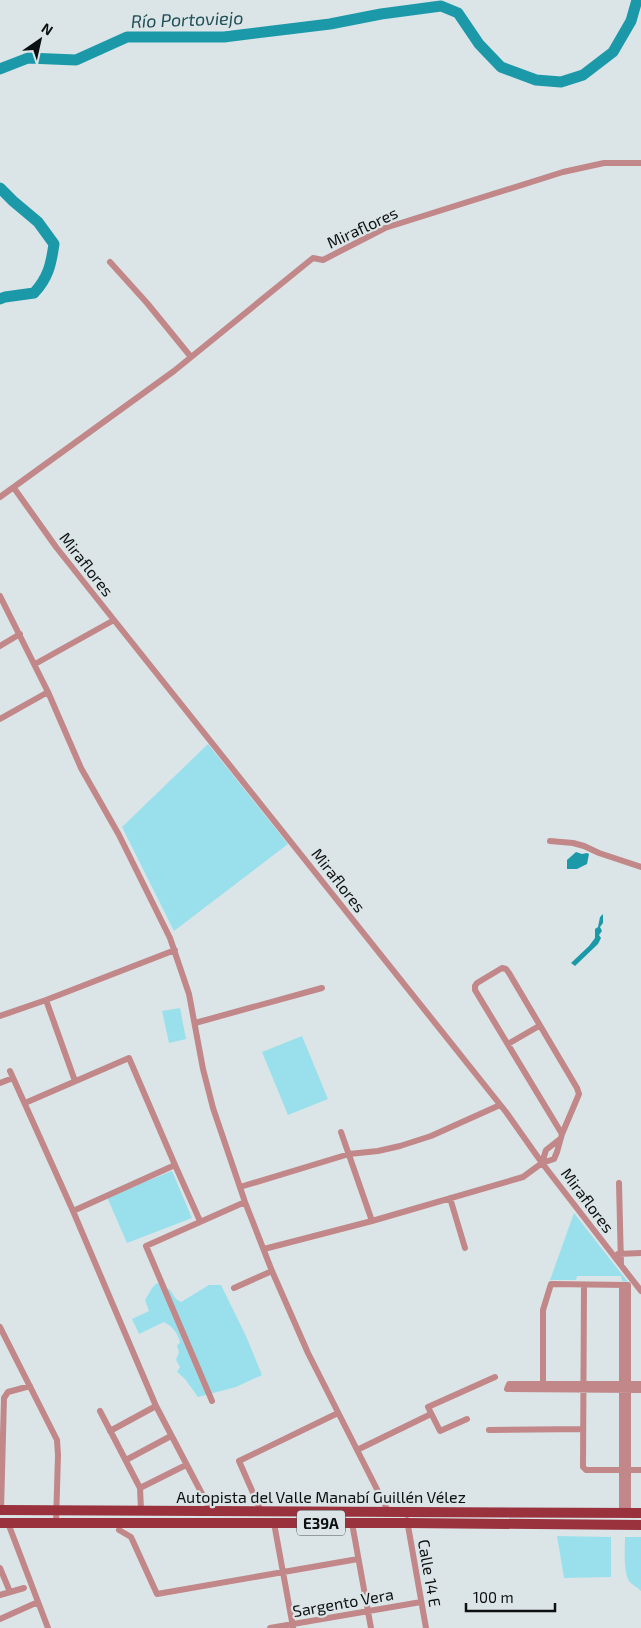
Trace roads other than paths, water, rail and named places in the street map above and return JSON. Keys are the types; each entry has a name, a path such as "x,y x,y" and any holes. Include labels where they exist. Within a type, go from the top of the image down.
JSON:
{"main road":[{"name":"Autopista del Valle Manabí Guillén Vélez","path":"0,1510 641,1512"},
{"path":"549,1512 551,1524"},
{"name":"Autopista del Valle Manabí Guillén Vélez","path":"4,1523 407,1522 641,1525"}],"street":[{"name":"Miraflores","path":"0,497 191,357 313,258 323,260 385,228 562,172 604,163 641,163"},
{"path":"110,262 147,303 191,357"},
{"name":"Miraflores","path":"14,488 56,547 500,1105 542,1163 641,1291"},
{"path":"0,596 35,664 81,768 119,835 175,950 189,994 207,1087 245,1202 272,1271 308,1353 388,1511"},
{"path":"35,664 114,620"},
{"path":"0,646 20,634"},
{"path":"0,719 48,692"},
{"path":"550,842 573,843 584,846 641,867"},
{"path":"0,1016 175,950"},
{"path":"264,1249 523,1177 542,1163 554,1159 561,1136 580,1094 506,969 502,968 477,983 475,986 476,990 561,1136"},
{"path":"195,1023 322,988"},
{"path":"46,1000 75,1081"},
{"path":"508,1044 539,1026"},
{"path":"25,1104 129,1058 200,1222"},
{"path":"0,1083 12,1074 156,1406 211,1511"},
{"path":"240,1187 349,1154 378,1151 423,1139 500,1105"},
{"path":"341,1132 372,1220"},
{"path":"542,1163 546,1150 561,1136"},
{"path":"72,1212 175,1166"},
{"path":"619,1183 621,1265"},
{"path":"450,1198 465,1248"},
{"path":"212,1401 146,1246 245,1202"},
{"path":"612,1254 641,1253"},
{"path":"234,1288 272,1271"},
{"path":"625,1512 625,1387 628,1285 551,1284 543,1310 543,1387 625,1387 641,1390"},
{"path":"584,1285 584,1469 641,1470"},
{"path":"0,1327 57,1440 56,1523"},
{"path":"467,1419 440,1431 428,1407 495,1377"},
{"path":"625,1387 641,1384"},
{"path":"0,1510 4,1398 8,1392 30,1386"},
{"path":"110,1431 156,1406"},
{"path":"100,1411 140,1488 141,1510"},
{"path":"262,1511 239,1461 338,1413"},
{"path":"357,1450 431,1414"},
{"path":"489,1430 583,1429"},
{"path":"126,1460 171,1436"},
{"path":"140,1488 186,1465"},
{"name":"Calle 14 E","path":"407,1511 407,1522 426,1628"},
{"path":"4,1523 48,1628"},
{"path":"274,1523 293,1626"},
{"path":"352,1523 371,1628"},
{"path":"119,1530 131,1537 157,1594 358,1559"},
{"path":"0,1568 10,1592"},
{"path":"0,1595 24,1588"},
{"path":"0,1619 38,1602"},
{"name":"Sargento Vera","path":"270,1628 293,1626 421,1602"}],"waterway":[{"name":"Río Portoviejo","path":"0,69 28,58 76,60 127,37 224,37 330,24 381,14 441,6 458,13 479,44 501,67 536,80 561,82 583,75 613,52 631,21 637,0"},
{"name":"Río Portoviejo","path":"0,188 38,222 54,244 48,271 43,282 34,293 0,299"}]}
